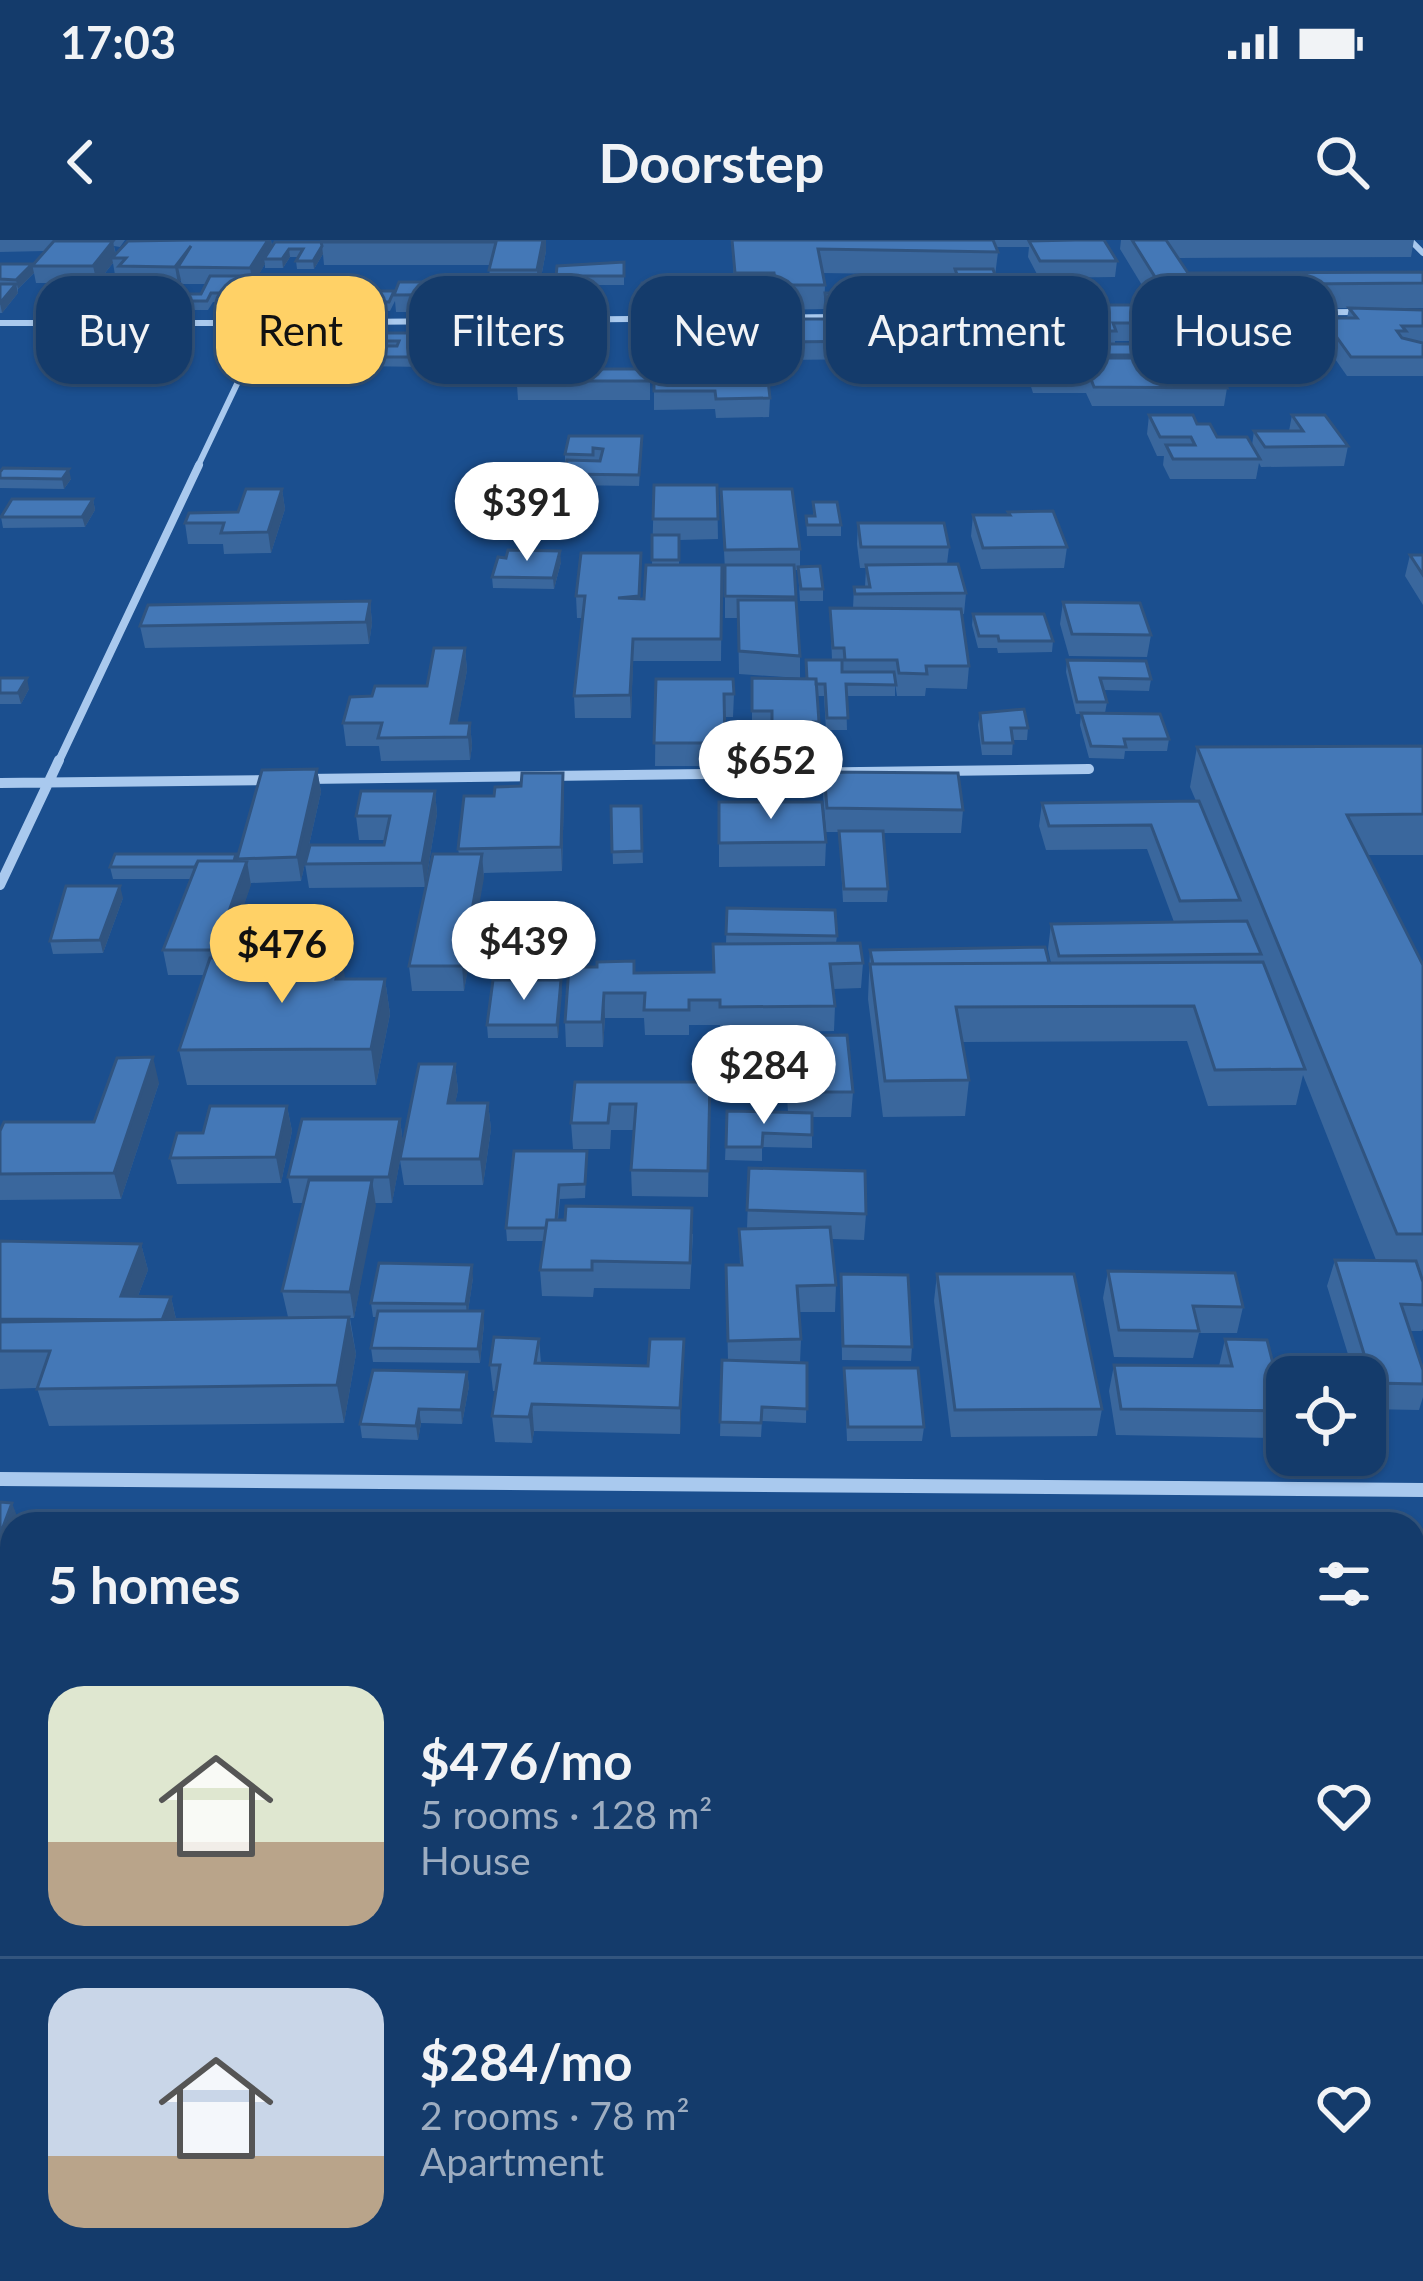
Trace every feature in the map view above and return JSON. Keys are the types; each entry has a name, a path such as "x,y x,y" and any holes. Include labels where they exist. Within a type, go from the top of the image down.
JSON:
{"street":[{"path":"1410,240 1423,253"},
{"path":"1335,312 1376,311"},
{"path":"607,319 826,317"},
{"path":"0,323 216,322"},
{"path":"0,885 237,384"},
{"path":"301,779 1089,769"},
{"path":"0,783 278,779"},
{"path":"0,1480 1423,1490"}],"building":[{"path":"268,240 250,268 178,267 191,246 175,267 119,266 126,258 112,258 128,241"},
{"path":"322,240 543,240 537,270 489,270 496,242"},
{"path":"732,240 993,240 998,252 818,249 825,285 802,285 802,276 735,273"},
{"path":"1104,240 1117,261 1040,261 1029,241"},
{"path":"1132,240 1166,240 1188,273 1423,272 1423,283 1335,284 1335,276 1154,276"},
{"path":"54,241 113,241 93,266 32,266"},
{"path":"275,242 321,242 322,246 313,261 296,261 303,249 289,249 282,259 264,259"},
{"path":"624,262 624,276 556,276 557,266"},
{"path":"0,264 32,264 16,280 0,279"},
{"path":"955,269 993,269 995,276 958,276"},
{"path":"210,276 216,276 216,293 207,301 192,301 192,294 201,294"},
{"path":"399,282 409,282 409,295 394,295"},
{"path":"0,284 16,284 0,303"},
{"path":"1108,305 1132,305 1132,323 1113,323 1116,331 1108,331"},
{"path":"1349,308 1423,310 1423,326 1402,326 1406,331 1397,331 1402,338 1423,343 1423,357 1351,357 1335,335 1335,318 1357,318"},
{"path":"802,319 826,319 826,342 802,342"},
{"path":"385,333 409,333 409,357 385,357 385,346 397,346 399,341 385,341"},
{"path":"1108,344 1132,344 1132,355 1108,355"},
{"path":"1108,358 1132,358 1132,384 1225,384 1227,388 1094,387 1108,384"},
{"path":"607,369 631,369 631,381 607,381"},
{"path":"654,384 768,384 770,398 716,399 715,391 654,391"},
{"path":"1149,415 1193,415 1197,424 1210,424 1217,437 1247,437 1260,459 1173,459 1166,445 1195,445 1191,437 1160,437"},
{"path":"1292,415 1325,415 1348,446 1265,447 1254,431 1303,431"},
{"path":"569,436 642,436 639,475 564,474 567,460 600,461 603,449 593,448 593,455 565,454"},
{"path":"3,468 69,469 62,479 0,478"},
{"path":"654,485 717,485 718,519 653,519"},
{"path":"246,489 282,489 268,532 221,533 224,523 185,523 189,513 238,512"},
{"path":"721,489 792,489 800,549 725,550"},
{"path":"12,499 93,499 82,517 1,517"},
{"path":"813,502 837,502 841,525 807,525 806,516 815,516"},
{"path":"1053,511 1067,547 983,548 973,515 1010,515 1008,512"},
{"path":"858,523 944,523 949,547 861,547"},
{"path":"652,535 679,535 679,560 652,560"},
{"path":"508,550 560,551 553,578 492,577 498,557 506,558"},
{"path":"581,553 641,553 639,596 618,598 644,599 646,565 722,565 721,639 633,639 630,695 574,696 585,596 576,596"},
{"path":"1410,555 1423,555 1423,575"},
{"path":"958,564 966,593 855,594 854,587 870,587 866,565"},
{"path":"725,565 794,565 796,597 725,596"},
{"path":"820,566 823,589 801,589 798,567"},
{"path":"738,600 796,600 800,656 739,651"},
{"path":"370,601 366,622 140,626 148,605"},
{"path":"1063,602 1140,603 1151,635 1072,634"},
{"path":"830,608 961,609 969,666 926,666 927,674 899,673 897,660 845,660 844,648 833,648"},
{"path":"973,614 1044,614 1053,641 999,641 998,636 979,636"},
{"path":"434,648 465,648 451,723 470,723 468,737 378,738 382,723 343,723 350,697 372,696 375,686 427,686"},
{"path":"806,660 842,660 842,672 894,672 896,685 846,684 848,718 827,718 825,684 807,679"},
{"path":"1067,660 1146,661 1151,679 1100,678 1107,702 1077,702"},
{"path":"0,678 27,678 18,693 0,693"},
{"path":"752,678 816,679 819,722 772,722 772,711 752,711"},
{"path":"656,679 733,679 734,694 724,694 725,743 654,743"},
{"path":"1024,709 1028,728 1011,728 1013,743 983,743 980,713"},
{"path":"1081,713 1160,714 1169,739 1124,739 1126,747 1091,746"},
{"path":"1423,746 1423,814 1347,815 1423,965 1423,1234 1397,1234 1197,747"},
{"path":"317,769 297,857 237,859 262,770"},
{"path":"824,772 958,773 963,810 827,808"},
{"path":"522,773 563,773 561,847 458,849 464,796 494,796 495,787 521,786"},
{"path":"361,791 435,791 422,863 305,864 310,845 384,845 390,816 356,816"},
{"path":"1199,801 1240,900 1180,901 1151,825 1049,826 1042,803"},
{"path":"719,802 822,802 826,842 719,843"},
{"path":"611,806 641,806 642,851 612,852"},
{"path":"839,831 883,831 888,889 844,889"},
{"path":"115,854 236,854 234,861 198,861 195,867 110,867"},
{"path":"433,854 482,854 462,966 409,966"},
{"path":"198,861 247,861 215,950 163,950"},
{"path":"66,886 120,886 100,940 50,941"},
{"path":"727,908 835,910 837,936 726,934"},
{"path":"1247,921 1261,954 1059,956 1051,924"},
{"path":"860,943 863,963 830,964 835,1006 720,1007 720,1000 689,1000 689,1010 644,1010 645,993 604,993 602,1022 565,1022 569,967 634,961 634,973 714,972 713,944"},
{"path":"1045,947 1049,963 873,964 870,950"},
{"path":"342,957 336,979 385,979 371,1049 179,1050 210,958"},
{"path":"1263,962 1305,1069 1215,1070 1194,1006 956,1007 969,1080 885,1081 870,964"},
{"path":"493,980 561,980 557,1025 487,1025"},
{"path":"847,1035 853,1092 789,1092 787,1058 723,1058 723,1036"},
{"path":"153,1057 114,1173 0,1174 4,1122 94,1122 117,1058"},
{"path":"419,1064 455,1064 448,1103 488,1103 480,1159 400,1159"},
{"path":"575,1082 710,1082 708,1171 631,1170 636,1104 610,1104 608,1123 571,1123"},
{"path":"210,1106 287,1106 276,1157 170,1158 177,1133 203,1133"},
{"path":"727,1111 812,1113 812,1135 763,1133 762,1147 726,1147"},
{"path":"302,1119 400,1119 389,1177 288,1177"},
{"path":"514,1151 587,1151 585,1184 559,1185 556,1220 547,1220 546,1228 506,1228"},
{"path":"749,1168 865,1171 866,1214 747,1210"},
{"path":"309,1180 372,1180 350,1292 282,1291"},
{"path":"566,1206 692,1208 690,1263 592,1261 592,1270 540,1270 547,1220 565,1220"},
{"path":"830,1227 836,1285 797,1286 801,1339 728,1341 726,1265 742,1265 739,1229"},
{"path":"0,1241 141,1244 121,1296 171,1297 162,1320 0,1319"},
{"path":"1335,1260 1416,1261 1423,1282 1423,1305 1401,1304 1423,1370 1423,1384 1386,1383 1386,1356 1365,1356"},
{"path":"379,1263 472,1265 466,1304 371,1303"},
{"path":"1108,1271 1235,1273 1243,1307 1193,1306 1199,1331 1119,1330"},
{"path":"841,1274 908,1275 912,1347 843,1346"},
{"path":"937,1274 1074,1274 1102,1409 955,1410"},
{"path":"378,1311 483,1311 478,1349 371,1348"},
{"path":"349,1317 337,1385 37,1389 50,1351 0,1351 0,1322"},
{"path":"494,1337 539,1339 535,1363 648,1366 650,1339 684,1339 680,1408 532,1404 529,1417 492,1416 500,1365 490,1365"},
{"path":"1225,1339 1267,1340 1271,1356 1266,1356 1266,1411 1121,1409 1114,1365 1232,1366"},
{"path":"722,1360 807,1363 807,1409 762,1407 761,1423 720,1422"},
{"path":"844,1368 918,1368 924,1427 848,1427"},
{"path":"373,1370 467,1372 461,1410 419,1409 416,1426 360,1424"},
{"path":"0,1502 12,1503 9,1512 0,1512"}]}
